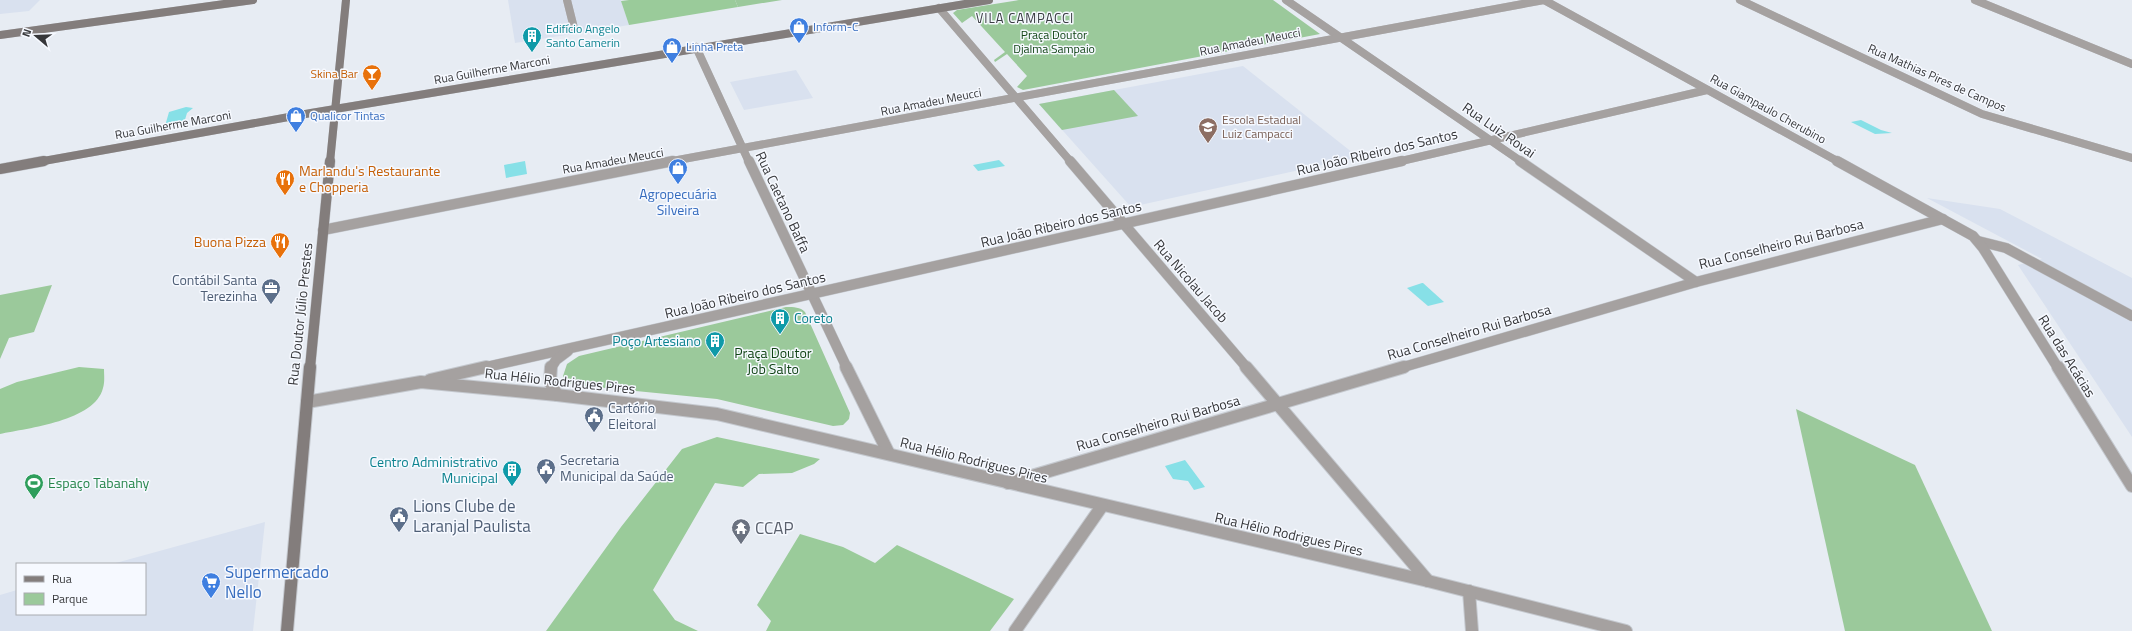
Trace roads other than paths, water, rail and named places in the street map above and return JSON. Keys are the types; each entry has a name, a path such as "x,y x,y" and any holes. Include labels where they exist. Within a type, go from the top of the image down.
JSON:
{"street":[{"path":"1,37 253,0"},
{"name":"Rua Doutor Júlio Prestes","path":"287,631 307,402 346,0"},
{"path":"567,0 574,28"},
{"name":"Rua Nicolau Jacob","path":"933,0 1428,581"},
{"name":"Rua Guilherme Marconi","path":"0,169 335,109 989,0"},
{"name":"Rua Luiz Rovai","path":"1286,0 1696,282"},
{"name":"Rua Amadeu Meucci","path":"324,230 544,185 743,150 1544,0"},
{"name":"Rua Giampaulo Cherubino","path":"1544,0 1965,231 1978,241"},
{"name":"Rua Mathias Pires de Campos","path":"1740,0 1982,114 2132,158"},
{"path":"1975,0 2132,64"},
{"name":"Rua Caetano Baffa","path":"696,48 811,294 889,454"},
{"name":"Rua João Ribeiro dos Santos","path":"421,382 1491,141 1707,90"},
{"name":"Rua Conselheiro Rui Barbosa","path":"1007,484 1696,282 1943,219"},
{"path":"1978,241 2006,248 2132,316"},
{"name":"Rua das Acácias","path":"1978,241 2132,486"},
{"path":"557,395 550,386 548,376 552,366 560,356 573,348"},
{"name":"Rua Hélio Rodrigues Pires","path":"307,402 421,382 557,395 717,414 889,454 1007,484 1428,581 1626,631"},
{"path":"1015,631 1102,506"},
{"path":"1469,591 1472,631"}],"water":[{"path":"186,107 193,108 187,113 184,123 165,126 169,112"},
{"path":"1861,120 1881,130 1892,133 1875,134 1851,122"},
{"path":"999,160 1005,166 978,171 973,165"},
{"path":"525,161 527,174 506,178 504,165"},
{"path":"1423,283 1444,302 1428,306 1407,288"},
{"path":"1185,460 1205,487 1194,490 1188,481 1173,479 1165,466"}],"place":[{"name":"Inform-C","path":"799,44"},
{"name":"Edifício Angelo Santo Camerin","path":"532,53"},
{"name":"Linha Preta","path":"672,64"},
{"name":"Skina Bar","path":"372,91"},
{"name":"Qualicor Tintas","path":"296,133"},
{"name":"Escola Estadual Luiz Campacci","path":"1208,144"},
{"name":"Agropecuária Silveira","path":"678,185"},
{"name":"Marlandu's Restaurante e Chopperia","path":"285,196"},
{"name":"Buona Pizza","path":"280,259"},
{"name":"Contábil Santa Terezinha","path":"271,305"},
{"name":"Coreto","path":"780,335"},
{"name":"Poço Artesiano","path":"715,358"},
{"name":"Cartório Eleitoral","path":"594,433"},
{"name":"Secretaria Municipal da Saúde","path":"546,485"},
{"name":"Centro Administrativo Municipal","path":"512,487"},
{"name":"Espaço Tabanahy","path":"34,500"},
{"name":"Lions Clube de Laranjal Paulista","path":"399,533"},
{"name":"CCAP","path":"741,545"},
{"name":"Supermercado Nello","path":"211,599"}],"district":[{"name":"VILA CAMPACCI","path":"1025,18"}],"park label":[{"name":"Praça Doutor Djalma Sampaio","path":"1054,42"},
{"name":"Praça Doutor Job Salto","path":"773,362"}]}
